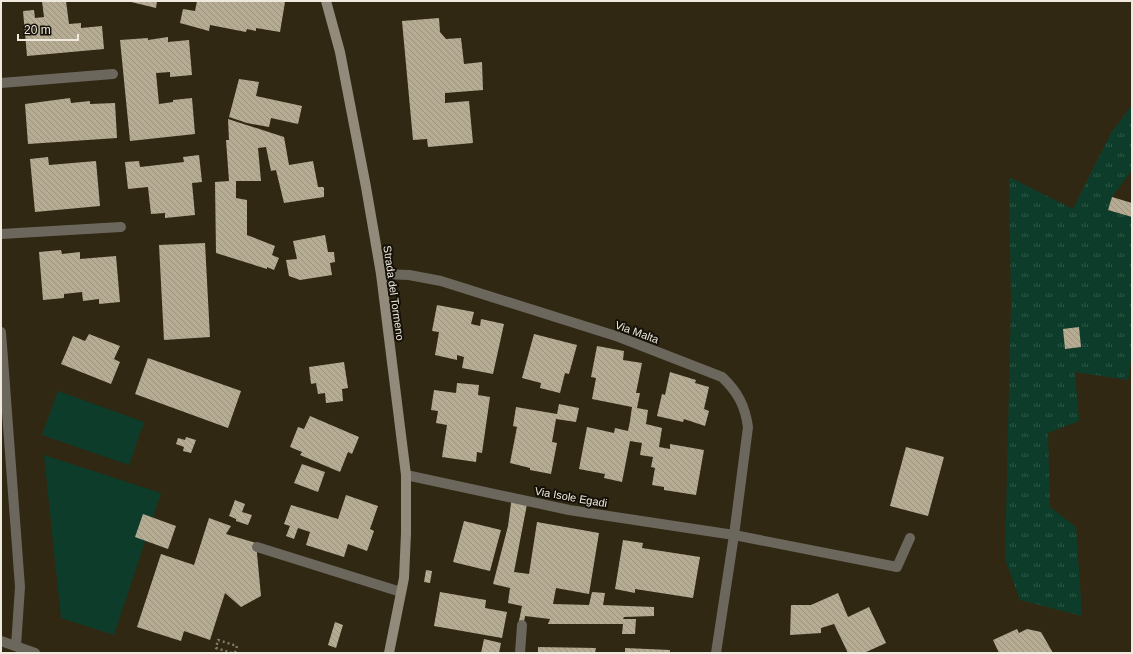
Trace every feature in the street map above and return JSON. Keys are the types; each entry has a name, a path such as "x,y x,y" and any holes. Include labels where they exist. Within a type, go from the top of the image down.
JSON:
{"street":[{"name":"Strada del Tormeno","path":"326,1 344,75 366,187 380,274 406,476 404,578 389,653"},
{"path":"1,83 113,74"},
{"path":"1,234 121,227"},
{"name":"Via Malta","path":"380,274 409,275 441,281 618,337 722,377 732,386 746,412 748,427 734,535 716,653"},
{"path":"1,332 20,587 16,646"},
{"name":"Via Isole Egadi","path":"406,476 569,510 734,535"},
{"path":"734,535 897,567 910,538"},
{"path":"257,547 401,592"},
{"path":"520,653 522,625"},
{"path":"1,641 35,653"}],"path":[{"path":"218,640 237,646 234,653 216,648 218,640"}],"green space":[{"path":"1132,105 1132,170 1112,197 1108,210 1132,217 1132,352 1128,380 1075,372 1079,421 1048,433 1050,507 1076,527 1082,616 1020,600 1005,559 1011,303 1009,177 1073,209 1111,133"},
{"path":"58,391 144,422 129,465 42,435"},
{"path":"44,455 161,493 114,635 61,618"}],"building":[{"path":"42,1 66,1 69,24 81,23 81,28 102,26 104,49 27,56 23,11 34,10 35,18 44,17"},
{"path":"127,1 157,1 156,8"},
{"path":"197,1 285,2 280,32 256,28 256,31 247,29 246,32 210,25 209,31 180,23 183,9 195,11"},
{"path":"439,18 440,32 446,39 461,38 464,64 482,62 483,90 445,93 445,103 469,101 473,143 428,147 427,139 413,140 402,21"},
{"path":"168,37 168,42 189,40 192,75 170,77 170,72 156,73 159,104 173,102 173,100 192,98 195,134 130,141 120,40 148,38 148,40"},
{"path":"239,79 259,82 256,96 302,106 298,124 271,118 269,127 247,123 229,117"},
{"path":"70,98 71,103 90,101 90,104 115,103 117,138 28,144 25,104"},
{"path":"228,119 284,137 289,165 313,161 318,187 324,188 324,197 284,203 276,170 271,171 266,147 258,148 261,181 236,181 236,198 247,200 247,235 275,246 272,255 279,258 274,270 216,253 215,182 229,181 226,140 229,140"},
{"path":"199,155 202,182 192,183 195,215 165,218 165,213 151,214 148,187 128,189 125,162 139,161 140,167 184,162 183,157"},
{"path":"48,157 49,165 96,161 100,206 35,212 30,159"},
{"path":"1112,197 1132,203 1132,217 1108,210"},
{"path":"325,235 328,252 334,252 335,262 330,263 332,275 300,280 289,276 286,260 297,259 293,241"},
{"path":"205,243 210,337 164,340 159,245"},
{"path":"61,250 62,254 80,252 80,259 116,256 120,302 99,304 99,299 83,301 82,292 64,294 64,298 43,300 39,252"},
{"path":"437,305 474,312 471,324 480,326 481,319 504,324 493,374 462,368 464,357 457,355 457,360 435,355 439,332 432,331"},
{"path":"1079,327 1081,347 1065,349 1063,329"},
{"path":"89,334 120,346 114,359 120,362 111,384 61,364 73,336 85,341"},
{"path":"534,334 577,345 569,374 565,373 560,393 540,388 541,383 522,378"},
{"path":"597,346 624,351 623,360 642,363 636,393 640,393 637,408 648,410 646,424 662,428 659,447 670,449 670,444 704,450 696,495 664,490 664,487 652,485 655,468 651,467 653,457 640,455 642,443 630,441 622,482 604,478 605,474 579,469 587,427 614,433 615,428 628,431 630,421 632,407 592,399 596,378 591,377"},
{"path":"148,358 241,391 228,428 135,394"},
{"path":"344,362 348,388 342,389 343,401 326,403 325,393 318,394 316,383 311,384 309,367"},
{"path":"670,372 696,380 695,383 709,387 704,409 709,411 705,426 684,419 683,422 657,416 662,394 665,395"},
{"path":"457,383 479,385 478,395 490,397 482,453 477,452 476,462 442,457 447,425 436,423 438,411 431,410 434,390 456,393"},
{"path":"559,404 579,408 576,422 556,419 552,442 557,443 551,474 530,470 530,468 510,463 517,427 513,426 516,407 557,414"},
{"path":"310,416 359,437 352,454 348,452 340,472 300,455 302,452 290,447 298,427 304,429"},
{"path":"186,437 196,440 191,453 183,451 184,447 176,444 178,438 185,440"},
{"path":"906,447 944,457 928,516 890,506"},
{"path":"302,464 325,472 318,492 294,483"},
{"path":"346,495 378,506 370,529 374,531 367,551 348,544 344,557 306,545 310,532 298,528 294,539 286,536 290,526 284,524 291,505 338,519"},
{"path":"512,496 528,499 514,572 529,574 537,522 599,533 589,594 556,588 553,604 589,605 592,592 605,593 603,605 654,607 654,616 624,617 623,619 636,619 635,634 622,634 623,624 548,624 550,619 525,616 524,622 519,621 522,606 508,603 510,588 493,584 508,526"},
{"path":"235,500 245,504 242,512 252,515 248,525 236,521 236,519 229,516"},
{"path":"143,514 176,526 168,549 135,537"},
{"path":"209,518 231,526 226,534 256,543 261,596 241,607 225,593 210,640 184,631 181,641 137,627 161,554 194,565"},
{"path":"464,521 501,530 490,571 453,562"},
{"path":"623,540 643,543 642,548 700,557 693,598 635,589 635,593 615,589"},
{"path":"426,570 432,571 430,583 424,582"},
{"path":"440,592 486,600 485,608 507,612 502,638 434,626"},
{"path":"838,593 848,617 869,607 886,643 864,653 848,653 834,624 821,628 821,633 790,635 791,605 811,605"},
{"path":"335,622 343,625 336,648 328,645"},
{"path":"1017,629 1019,633 1027,629 1041,632 1053,653 999,653 993,640"},
{"path":"484,639 501,643 499,653 481,653"},
{"path":"538,647 596,648 595,653 538,653"},
{"path":"625,648 670,650 670,653 625,653"}]}
